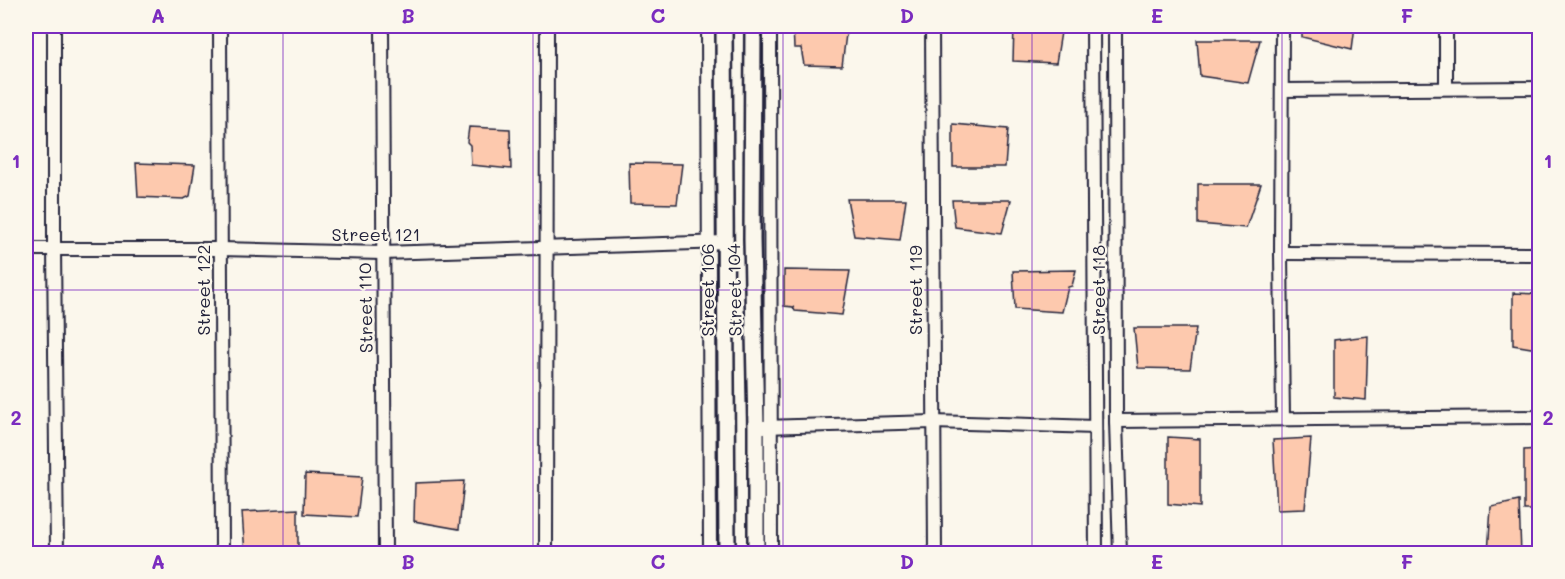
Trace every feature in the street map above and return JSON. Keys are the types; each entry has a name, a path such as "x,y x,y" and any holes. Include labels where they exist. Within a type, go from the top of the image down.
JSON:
{"street":[{"path":"54,26 57,554"},
{"name":"Street 122","path":"220,26 222,554"},
{"name":"Street 110","path":"382,26 385,554"},
{"path":"546,554 547,26"},
{"path":"708,26 710,554"},
{"name":"Street 106","path":"724,26 727,554"},
{"name":"Street 104","path":"753,26 752,239 763,427 756,554"},
{"path":"770,26 763,427 771,554"},
{"name":"Street 119","path":"932,26 935,554"},
{"path":"1093,26 1096,554"},
{"name":"Street 118","path":"1115,26 1116,421 1120,554"},
{"path":"1282,26 1282,419"},
{"path":"1446,26 1446,88"},
{"path":"753,72 770,73"},
{"path":"1282,90 1539,88"},
{"name":"Street 121","path":"26,249 220,249 382,253 726,242"},
{"path":"1281,253 1539,254"},
{"path":"1116,421 1539,417"},
{"path":"763,427 933,422 1095,427"},
{"path":"710,455 727,454"}],"building":[{"path":"793,26 847,26 842,66 804,65 801,48 794,48"},
{"path":"1014,26 1062,26 1056,63 1013,61"},
{"path":"1302,26 1355,26 1352,49 1302,37"},
{"path":"1197,40 1260,40 1248,83 1200,76"},
{"path":"953,124 1008,129 1005,167 953,167"},
{"path":"469,127 510,129 511,169 471,165 470,145 467,142"},
{"path":"136,163 195,165 190,196 184,199 138,197"},
{"path":"629,163 682,164 677,204 630,203"},
{"path":"1198,184 1261,184 1246,228 1198,224"},
{"path":"847,199 906,199 900,240 854,236"},
{"path":"952,200 1011,200 1002,233 955,227"},
{"path":"784,270 850,271 842,315 795,311 793,307 784,306"},
{"path":"1076,270 1072,286 1068,287 1062,312 1015,309 1013,271"},
{"path":"1513,293 1539,294 1538,349 1513,345"},
{"path":"1134,328 1196,328 1190,369 1138,368"},
{"path":"1368,336 1366,400 1334,397 1334,340"},
{"path":"1168,437 1200,439 1200,507 1168,504"},
{"path":"1311,438 1305,509 1277,510 1273,440"},
{"path":"1539,449 1539,510 1524,510 1524,450"},
{"path":"305,474 362,477 357,517 304,514"},
{"path":"464,481 459,529 414,521 415,483"},
{"path":"1519,501 1521,554 1488,554 1491,507"},
{"path":"298,509 298,554 245,554 242,512"}]}
